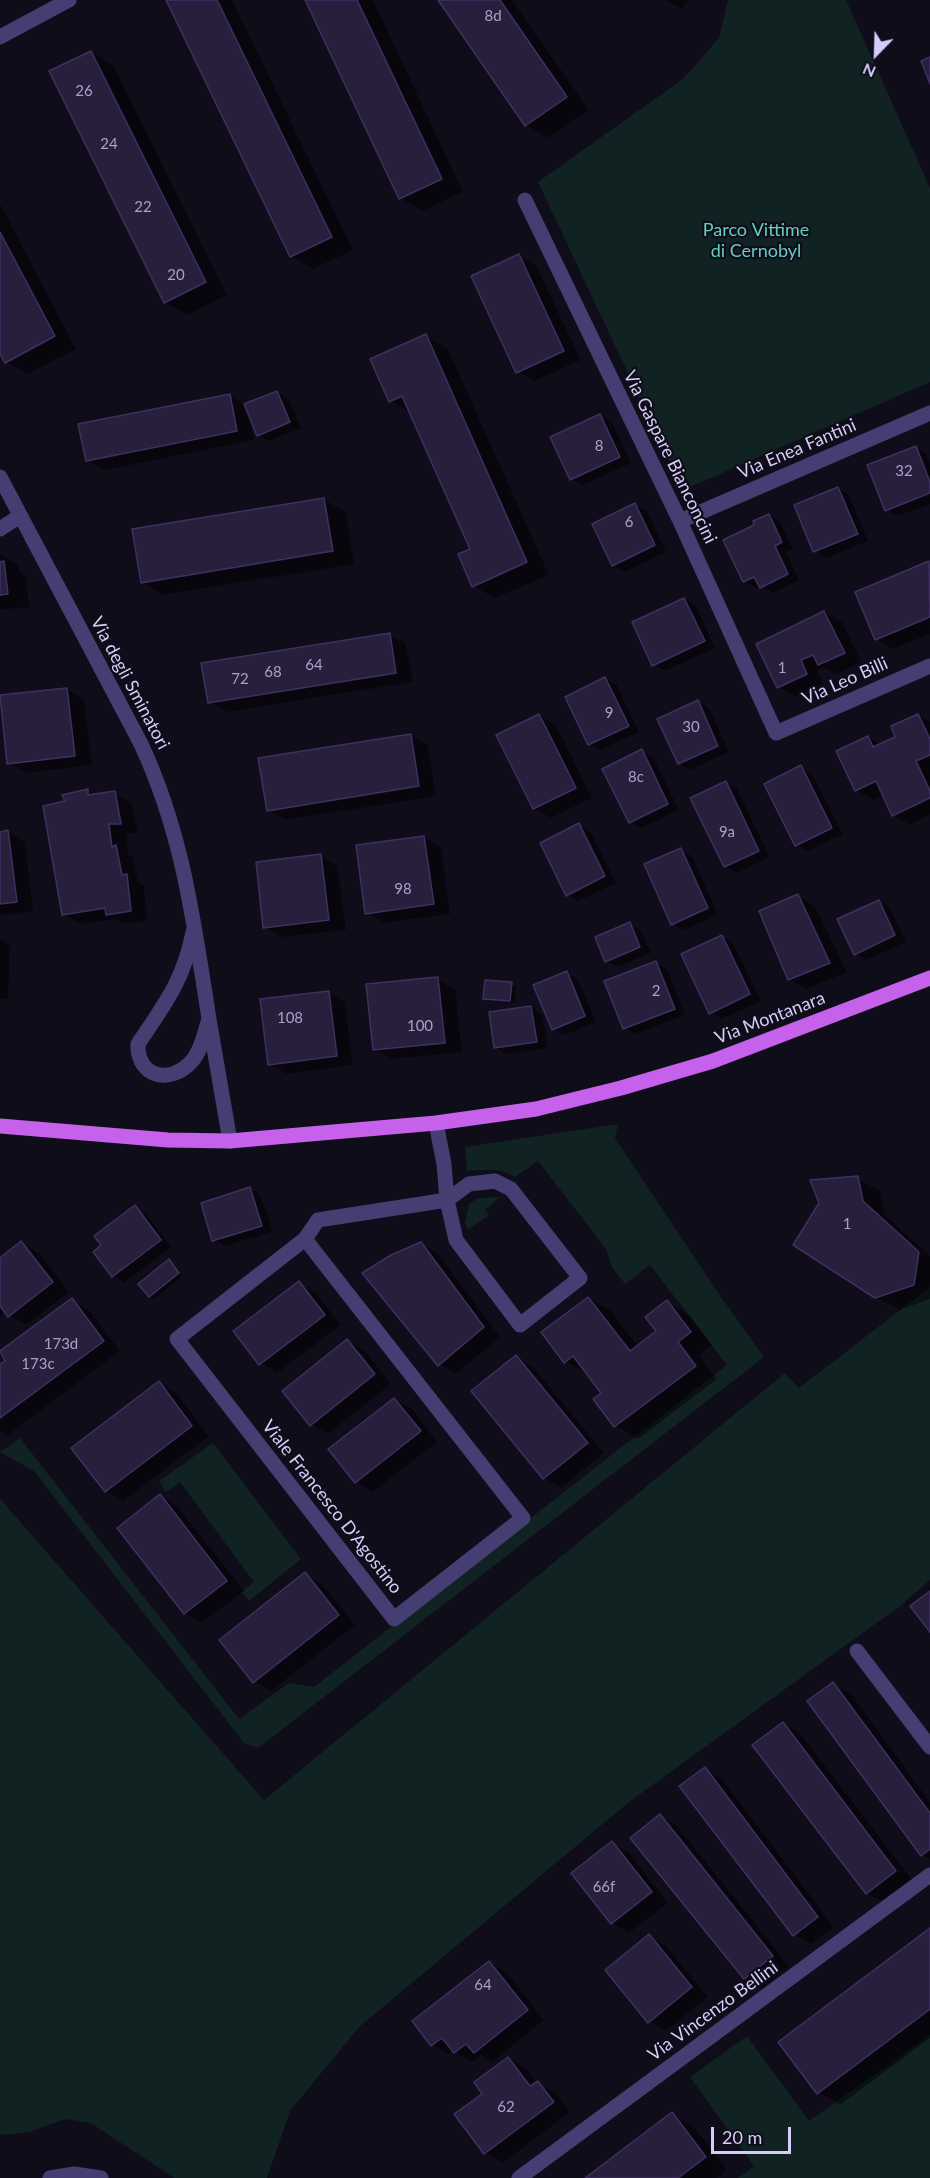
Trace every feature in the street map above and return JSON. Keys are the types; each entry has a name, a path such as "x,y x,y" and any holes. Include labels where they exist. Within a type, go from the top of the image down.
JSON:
{"main road":[{"name":"Via Montanara","path":"436,1123 536,1109 621,1088 713,1061 930,978"},
{"path":"0,1126 168,1140 230,1141 436,1123"}],"street":[{"path":"2,34 69,0"},
{"name":"Via Gaspare Bianconcini","path":"525,200 680,521 776,733"},
{"name":"Via Enea Fantini","path":"680,521 930,413"},
{"name":"Via degli Sminatori","path":"0,477 141,744 169,812 195,920 230,1141"},
{"path":"0,515 20,516"},
{"path":"0,529 20,516"},
{"name":"Via Leo Billi","path":"776,733 930,666"},
{"name":"Via degli Sminatori","path":"195,920 190,947 178,983 138,1044 137,1055 146,1069 159,1076 183,1071 194,1060 209,1018"},
{"name":"Viale Francesco D'Agostino","path":"305,1239 523,1518 394,1618 177,1339 305,1239 318,1220 447,1200 469,1184 481,1182 495,1181 511,1189 580,1278 520,1325 456,1240 447,1200 444,1164 436,1123"},
{"path":"857,1651 930,1747"},
{"name":"Via Vincenzo Bellini","path":"519,2178 930,1875"},
{"path":"50,2178 74,2174 101,2178"}],"green space":[{"name":"Parco Vittime di Cernobyl","path":"728,0 846,0 930,188 930,382 683,490 538,182 683,79 719,38"},
{"path":"618,1124 615,1138 721,1297 764,1357 258,1748 244,1743 34,1471 0,1452 20,1438 239,1719 289,1683 314,1687 727,1365 650,1265 625,1284 612,1267 606,1249 538,1161 515,1177 498,1170 467,1171 465,1147"},
{"path":"500,1197 485,1210 489,1215 468,1230 465,1223 469,1204 478,1198"},
{"path":"930,1287 930,1580 900,1606 629,1802 359,2027 290,2111 267,2178 174,2178 91,2123 64,2119 30,2132 0,2135 0,1499 264,1800 785,1373 799,1388"},
{"path":"213,1443 301,1559 249,1601 241,1592 254,1582 180,1482 166,1492 159,1481"},
{"path":"930,2035 930,2178 738,2178 754,2166 690,2077 747,2036 809,2121"}],"building":[{"path":"166,0 217,0 332,237 290,257"},
{"path":"305,0 357,0 442,179 399,199"},
{"path":"438,0 500,0 567,97 525,126"},
{"path":"91,51 206,282 164,303 49,71"},
{"path":"930,57 930,84 921,61"},
{"path":"0,232 55,336 5,363 0,354"},
{"path":"519,254 564,351 516,373 471,276"},
{"path":"426,334 527,562 472,587 458,554 470,549 402,396 389,402 370,359"},
{"path":"277,391 290,422 257,436 244,404"},
{"path":"230,394 237,431 86,461 78,424"},
{"path":"600,414 620,457 570,480 550,437"},
{"path":"916,446 930,482 930,493 885,511 867,465"},
{"path":"838,487 858,534 813,552 794,505"},
{"path":"324,498 333,551 141,583 132,529"},
{"path":"635,503 655,545 612,566 592,524"},
{"path":"769,514 782,542 775,546 788,574 760,588 754,577 743,582 723,540 754,525 753,521"},
{"path":"4,561 8,594 0,595 0,562"},
{"path":"929,561 930,617 875,640 855,592"},
{"path":"684,598 705,641 652,666 632,622"},
{"path":"824,611 845,653 818,665 813,655 801,660 807,674 777,688 756,644"},
{"path":"390,633 396,673 208,703 201,663"},
{"path":"605,677 629,726 588,745 565,697"},
{"path":"67,688 75,756 7,764 0,695"},
{"path":"698,700 718,746 678,764 657,719"},
{"path":"539,714 576,788 533,809 496,735"},
{"path":"918,714 930,739 930,755 916,761 930,791 930,798 892,816 876,781 855,791 836,751 868,736 873,747 895,737 891,726"},
{"path":"411,734 419,786 267,811 258,758"},
{"path":"642,749 668,804 629,823 602,769"},
{"path":"801,765 832,828 795,846 764,784"},
{"path":"726,781 759,851 724,867 690,798"},
{"path":"88,789 88,795 115,791 121,824 109,824 112,847 116,845 122,875 127,874 131,911 106,915 105,908 62,915 43,806 65,801 62,795"},
{"path":"579,823 605,876 566,896 540,843"},
{"path":"8,830 17,902 0,904 0,832"},
{"path":"424,836 434,904 365,914 356,845"},
{"path":"681,848 708,908 671,925 644,864"},
{"path":"321,854 329,920 263,928 256,862"},
{"path":"798,894 830,963 788,980 759,911"},
{"path":"879,900 895,935 854,955 837,919"},
{"path":"630,922 640,947 605,962 595,937"},
{"path":"722,935 750,994 709,1014 681,954"},
{"path":"656,961 675,1009 623,1029 604,981"},
{"path":"567,971 585,1016 552,1030 533,985"},
{"path":"438,977 445,1043 373,1050 366,984"},
{"path":"485,980 512,982 510,1001 483,999"},
{"path":"329,991 337,1056 268,1065 260,999"},
{"path":"531,1006 537,1042 494,1048 489,1012"},
{"path":"858,1176 863,1201 919,1252 914,1285 875,1298 793,1245 819,1203 810,1180"},
{"path":"250,1187 262,1226 212,1241 201,1203"},
{"path":"135,1205 161,1240 112,1277 93,1252 101,1245 94,1236"},
{"path":"21,1241 53,1282 8,1317 0,1306 0,1258"},
{"path":"421,1242 484,1327 438,1366 362,1273 391,1255"},
{"path":"169,1259 179,1273 149,1297 138,1284"},
{"path":"299,1281 325,1315 259,1365 233,1331"},
{"path":"588,1297 630,1351 656,1331 645,1317 667,1300 691,1332 678,1342 696,1366 614,1427 593,1399 601,1393 573,1356 564,1363 541,1332"},
{"path":"72,1298 104,1341 0,1418 0,1364 5,1361 0,1351"},
{"path":"347,1339 375,1374 310,1426 282,1391"},
{"path":"516,1355 588,1443 543,1479 471,1391"},
{"path":"159,1381 192,1426 105,1492 71,1448"},
{"path":"394,1398 421,1431 355,1483 328,1449"},
{"path":"160,1494 227,1581 184,1614 117,1528"},
{"path":"305,1572 339,1615 253,1683 219,1640"},
{"path":"930,1591 930,1632 910,1606"},
{"path":"833,1682 930,1813 930,1849 921,1856 807,1701"},
{"path":"783,1722 896,1871 866,1894 752,1745"},
{"path":"705,1767 818,1917 793,1936 679,1786"},
{"path":"660,1814 773,1956 744,1979 630,1838"},
{"path":"612,1841 652,1892 611,1924 571,1873"},
{"path":"930,1928 930,2009 817,2094 778,2042"},
{"path":"649,1934 692,1987 648,2023 605,1970"},
{"path":"489,1961 528,2010 474,2053 466,2044 454,2053 442,2038 431,2046 412,2021"},
{"path":"508,2057 530,2086 538,2081 554,2102 484,2154 454,2114 482,2094 474,2082"},
{"path":"672,2112 706,2157 678,2178 585,2178"}]}
